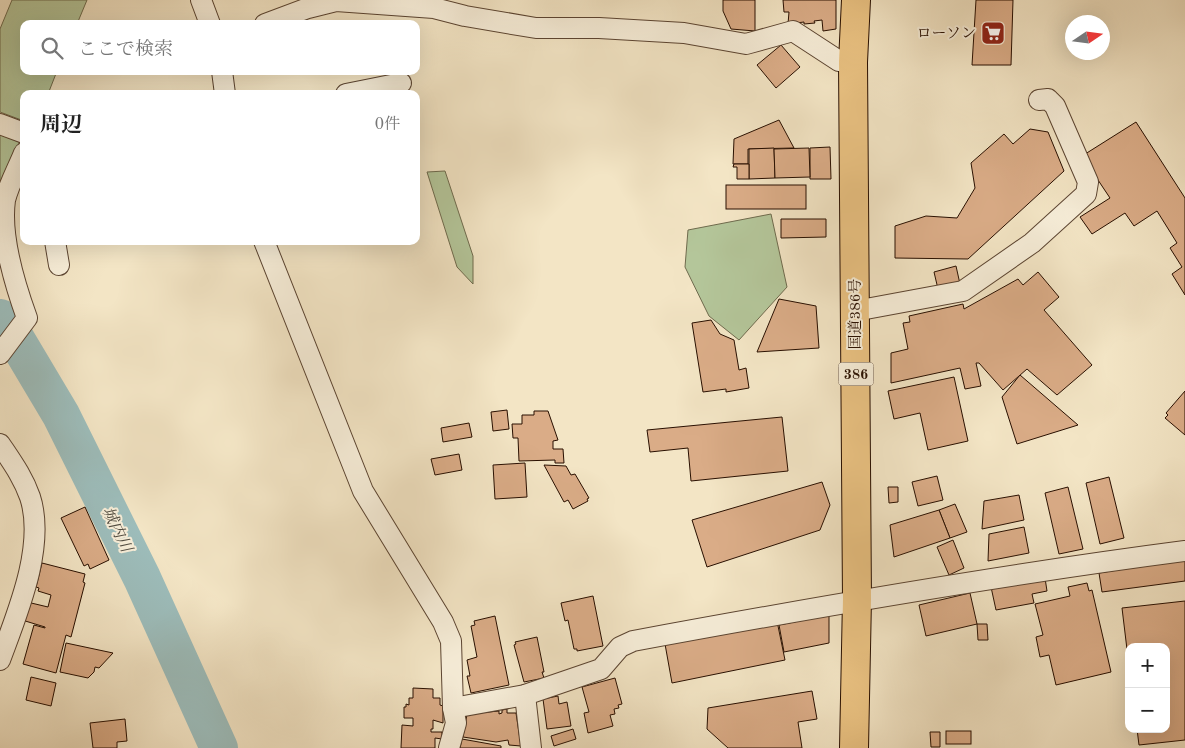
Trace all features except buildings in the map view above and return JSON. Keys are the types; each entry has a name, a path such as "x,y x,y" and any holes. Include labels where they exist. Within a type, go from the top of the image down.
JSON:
{"highway":[{"name":"国道386号","path":"854,748 858,599 853,62 856,0"}],"street":[{"path":"201,0 208,20"},
{"path":"276,20 308,8 336,1 434,8 465,16 536,28 599,28 684,33 746,44 793,31 838,61 853,62"},
{"path":"223,75 224,90"},
{"path":"364,90 401,82"},
{"path":"855,311 963,291 1032,243 1086,194 1088,182 1055,106 1048,99 1038,100"},
{"path":"0,354 27,318 15,285 2,232 5,201 20,163"},
{"path":"56,245 59,265"},
{"path":"266,245 363,491 443,622 452,640 453,708 456,723 449,748"},
{"path":"0,444 19,471 30,499 34,521 34,556 7,618 0,660"},
{"path":"453,708 524,694 601,669 626,644 858,599 1096,562 1185,551"},
{"path":"524,694 530,748"}],"green space":[{"path":"12,0 87,0 79,20 20,20 20,75 55,75 50,90 20,90 20,120 0,112 0,29"},
{"path":"0,131 20,140 1,195 0,206"},
{"path":"445,171 473,256 473,284 457,267 427,172"},
{"path":"771,214 787,287 739,340 709,316 685,267 688,230"}],"waterway":[{"name":"城内川","path":"0,318 11,331 61,415 142,578 219,748"}],"place":[{"name":"ローソン","path":"993,33"}]}
